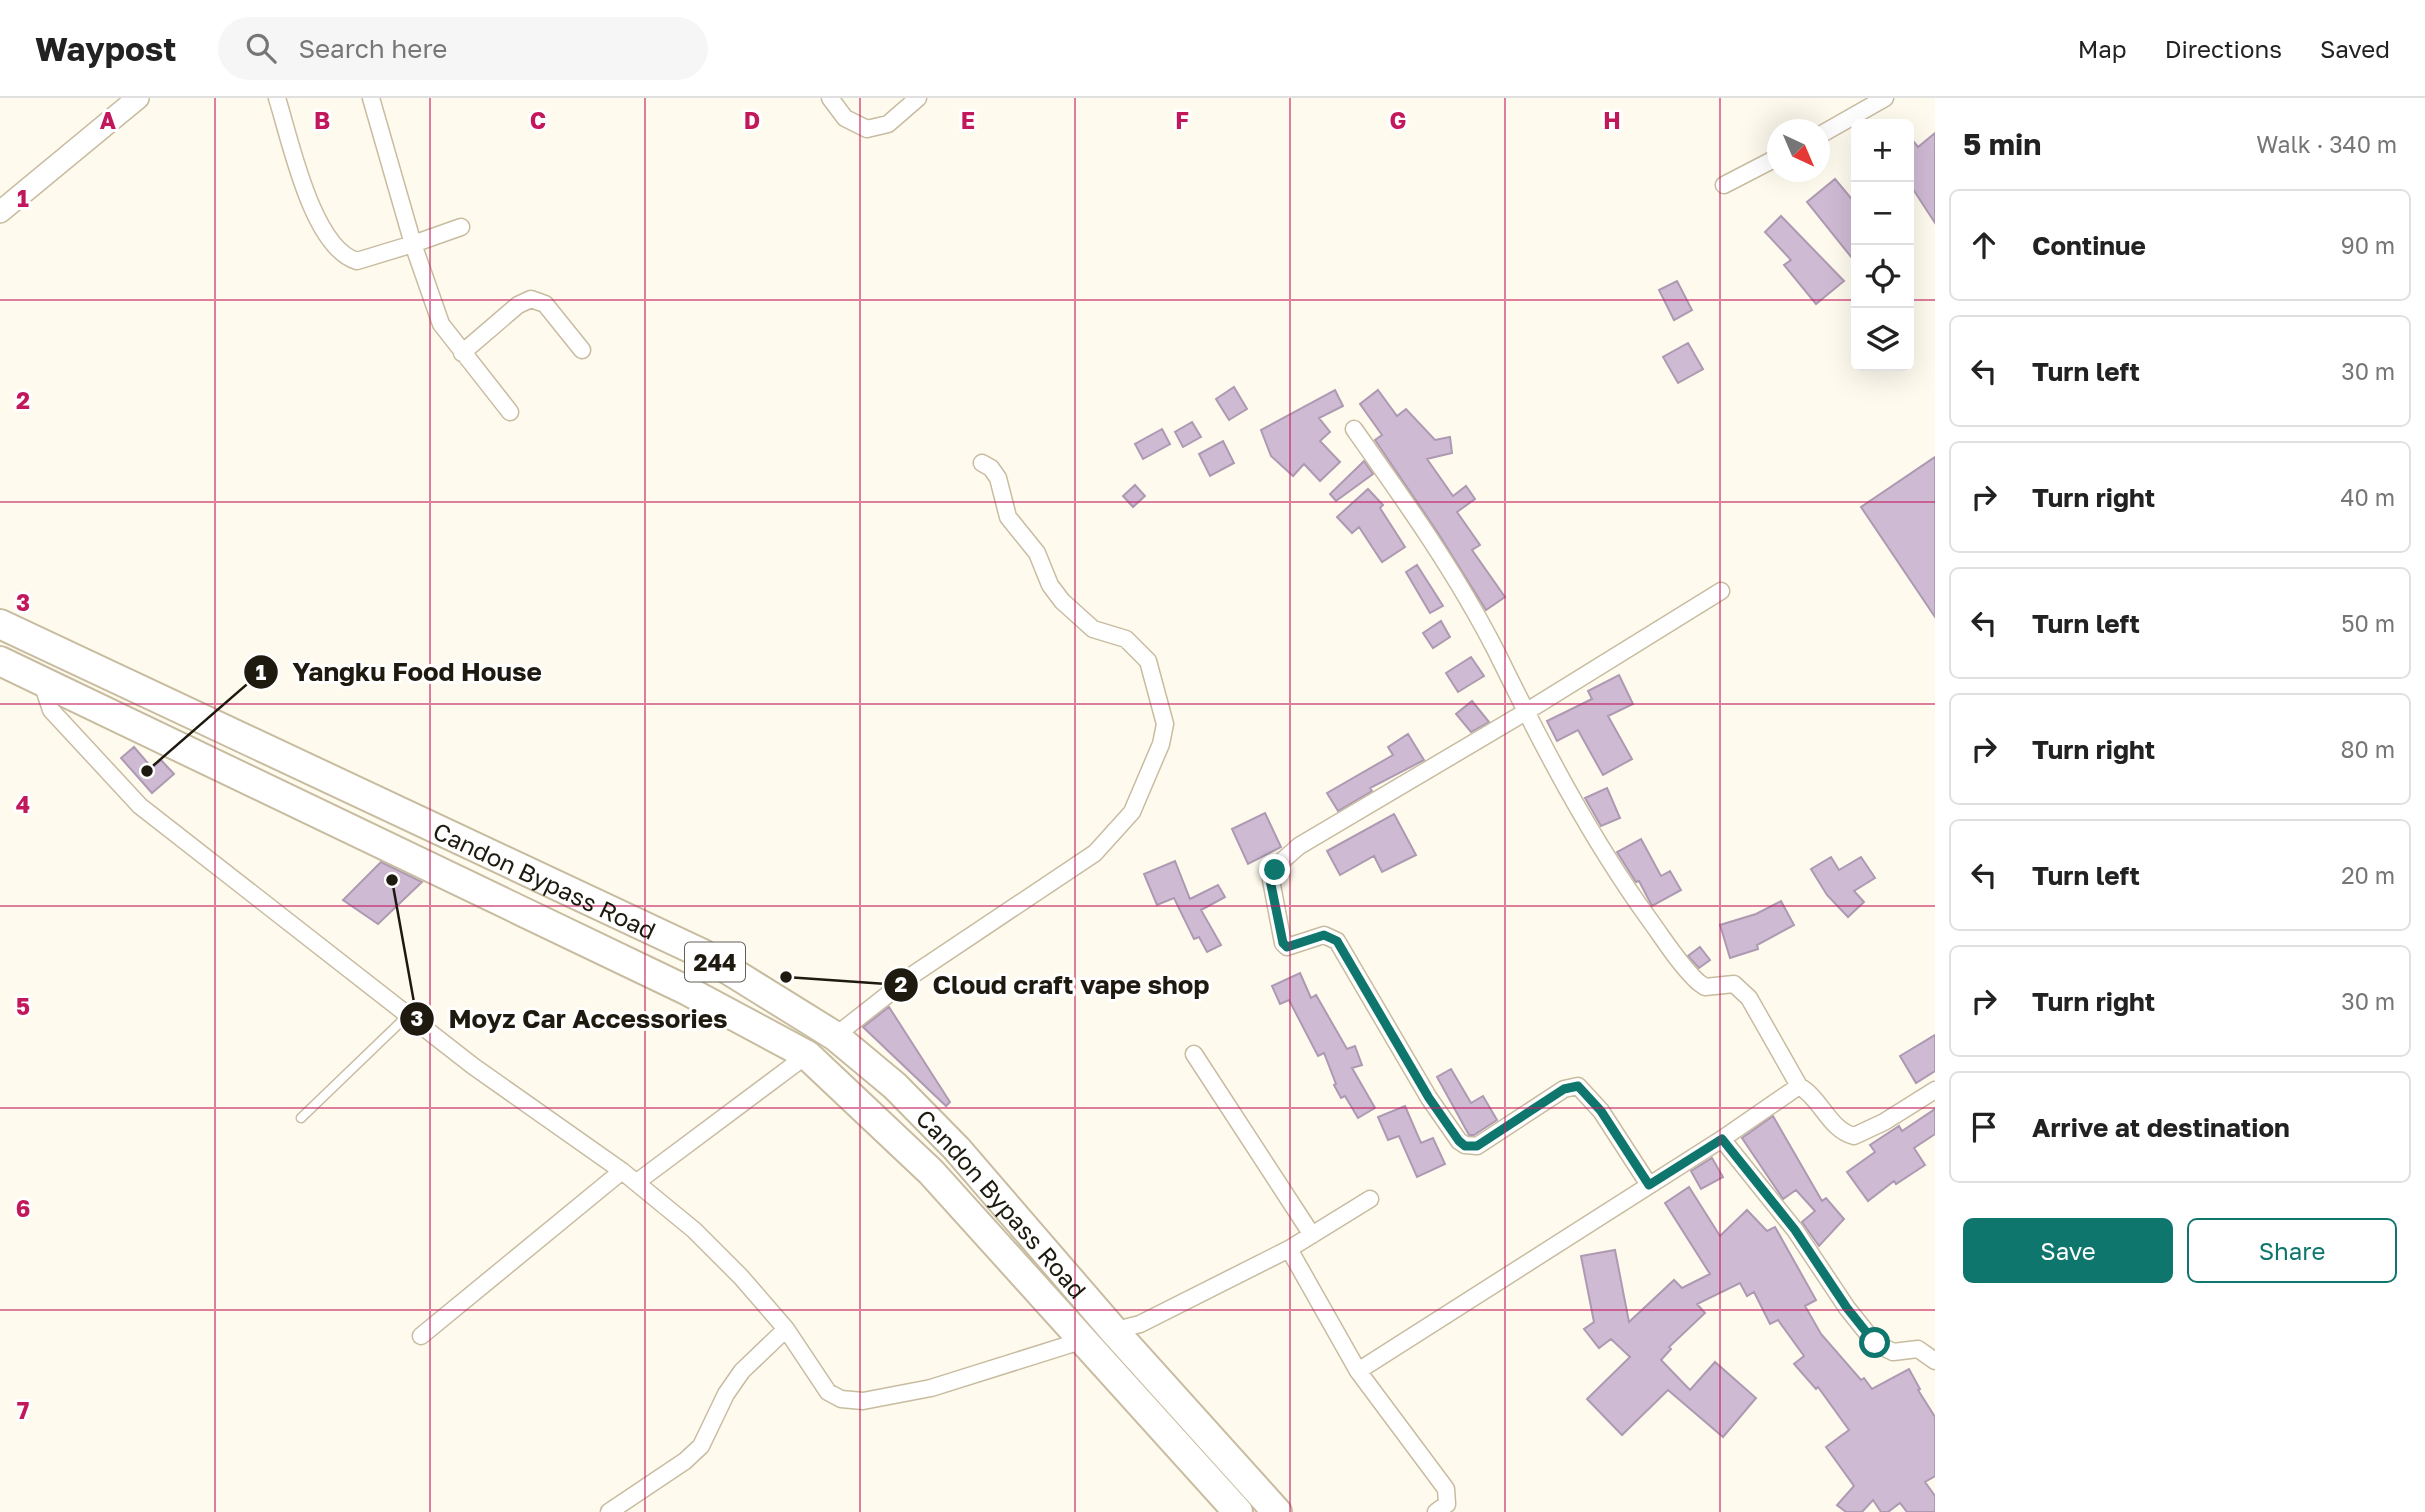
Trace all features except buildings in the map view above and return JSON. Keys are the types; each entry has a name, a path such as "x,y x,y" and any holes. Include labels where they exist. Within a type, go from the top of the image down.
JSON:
{"highway":[{"name":"Candon Bypass Road","path":"0,624 703,954 835,1036 895,1086 957,1149 1114,1331 1277,1512"},
{"name":"Candon Bypass Road","path":"0,661 687,990 807,1055 931,1172 1238,1512"},
{"path":"437,868 452,837"}],"street":[{"path":"0,212 138,98"},
{"path":"277,98 312,208 339,252 353,260 365,261 461,227"},
{"path":"371,98 412,244 435,313 462,353 510,412"},
{"path":"830,98 845,118 867,129 888,124 918,98"},
{"path":"1830,129 1885,98"},
{"path":"1724,185 1767,162"},
{"path":"462,353 518,304 531,299 545,304 582,350"},
{"path":"1354,429 1416,517 1461,591 1496,651 1524,713 1627,888 1688,973 1705,988 1726,983 1741,989 1799,1086 1815,1098 1841,1130 1854,1136 1885,1122 1935,1090"},
{"path":"835,1036 914,974 1096,853 1132,812 1161,744 1166,724 1148,661 1126,639 1093,629 1062,601 1050,585 1037,553 1008,517 998,478 991,468 982,463"},
{"path":"1649,1185 1601,1111 1578,1086 1564,1089 1487,1141 1477,1146 1465,1146 1429,1098 1337,941 1324,935 1287,947 1280,937 1270,880 1282,861 1299,846 1524,713 1721,591"},
{"path":"41,680 51,710 140,806 473,1066 636,1182 713,1249 786,1329 828,1392 851,1401 932,1388 1140,1324 1289,1249 1370,1199"},
{"path":"1194,1054 1312,1235"},
{"path":"636,1182 807,1055"},
{"path":"1358,1371 1722,1139 1799,1086"},
{"path":"1722,1139 1795,1230 1847,1308 1875,1343 1893,1352 1918,1349 1935,1361"},
{"path":"421,1336 622,1171"},
{"path":"1289,1249 1358,1371 1446,1489 1449,1498 1447,1504 1436,1512"},
{"path":"609,1512 685,1461 701,1446 737,1379 786,1329"}],"lane":[{"path":"301,1118 408,1014"}],"place":[{"name":"Yangku Food House","path":"147,771"},
{"name":"Moyz Car Accessories","path":"392,880"},
{"name":"Cloud craft vape shop","path":"786,977"}],"route":[{"path":"1275,870 1270,880 1283,943 1287,947 1296,946 1324,935 1337,941 1429,1098 1465,1146 1477,1146 1487,1141 1564,1089 1578,1086 1601,1111 1649,1185 1722,1139 1795,1230 1847,1308 1875,1343"}]}
